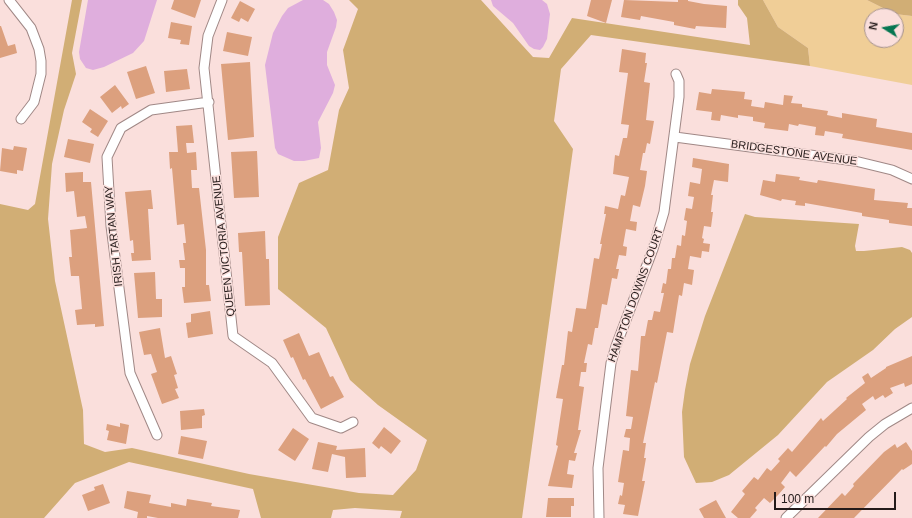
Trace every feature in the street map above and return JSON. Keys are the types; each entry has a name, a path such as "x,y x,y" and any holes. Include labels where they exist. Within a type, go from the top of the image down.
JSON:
{"street":[{"path":"9,0 31,28 40,49 41,74 34,102 21,119"},
{"name":"QUEEN VICTORIA AVENUE","path":"222,0 208,36 204,68 209,102 233,336 272,363 312,418 341,428 353,422"},
{"name":"HAMPTON DOWNS COURT","path":"599,518 597,488 598,468 611,363 660,230 675,137 680,88 676,74"},
{"name":"IRISH TARTAN WAY","path":"157,435 130,373 111,226 107,157 121,128 151,110 209,102"},
{"name":"BRIDGESTONE AVENUE","path":"675,137 855,161 892,170 912,179"},
{"path":"786,518 869,437 885,424 912,408"}],"shaded area":[{"path":"72,0 82,0 72,53 76,74 64,110 52,164 48,219 55,281 83,410 84,444 105,452 132,448 249,474 359,493 393,495 416,470 427,440 378,405 350,380 326,328 278,289 278,237 299,183 328,170 339,110 349,88 343,50 358,9 349,0 481,0 533,57 549,58 572,18 750,45 747,18 738,5 738,0 763,0 778,27 808,48 810,66 591,35 561,69 554,121 573,149 522,518 400,518 402,511 355,508 333,510 331,518 261,518 253,489 129,462 75,483 44,518 0,518 0,204 28,210 35,204"},
{"path":"88,0 157,0 144,41 133,53 104,67 93,70 86,68 80,59 79,52"},
{"path":"303,0 323,0 329,4 334,12 337,20 327,52 327,65 335,85 333,93 318,122 321,148 319,158 294,161 278,154 275,148 265,65 273,33 282,16 288,8"},
{"path":"491,0 542,0 547,4 550,14 547,39 543,47 540,50 529,46 513,23 493,6"},
{"path":"763,0 867,0 883,8 864,8 864,48 904,48 904,15 912,16 912,85 810,66 808,48 778,27"},
{"path":"867,0 912,0 912,16 904,15 904,8 883,8"},
{"path":"745,214 755,217 859,224 855,246 856,251 902,247 910,250 912,253 912,317 895,329 873,350 827,382 778,435 729,475 712,482 696,483 684,457 682,412 685,390 690,364 705,316"}],"building":[{"path":"174,0 201,0 195,18 171,9"},
{"path":"591,0 612,0 606,23 587,16"},
{"path":"624,0 678,2 678,0 688,0 704,4 727,6 726,28 696,26 695,29 674,25 674,22 641,16 640,20 621,17"},
{"path":"240,1 255,9 248,22 241,18 239,22 231,18"},
{"path":"171,22 192,26 189,45 180,44 181,40 168,38"},
{"path":"0,26 8,46 15,44 17,53 0,58"},
{"path":"227,32 252,37 248,56 223,51"},
{"path":"622,49 646,53 645,63 647,63 644,82 650,83 646,120 654,121 650,144 647,143 645,153 643,153 640,170 647,171 645,186 640,207 633,205 630,221 637,222 636,231 626,229 623,246 627,247 626,256 619,255 616,269 619,269 617,279 612,278 607,305 602,304 598,328 595,328 592,345 588,344 584,363 587,363 586,372 581,372 579,386 584,387 578,430 581,430 574,453 577,453 575,461 569,460 567,474 574,475 572,488 548,486 558,446 556,445 563,399 556,398 562,365 564,365 568,331 572,332 576,308 586,309 594,258 599,259 602,244 600,244 606,214 604,214 605,206 618,209 621,195 625,196 629,177 613,174 615,155 619,156 623,138 627,138 629,125 621,124 628,73 619,72"},
{"path":"250,62 254,137 228,140 221,64"},
{"path":"146,66 155,93 136,99 127,72"},
{"path":"187,69 190,89 166,92 164,71"},
{"path":"115,85 129,104 122,109 121,106 112,113 100,97"},
{"path":"712,89 745,92 744,99 752,100 751,106 764,108 765,102 783,105 784,95 793,96 791,103 802,104 802,107 828,111 827,115 842,118 842,113 877,119 876,127 912,133 912,150 842,138 843,134 825,131 824,136 815,135 816,127 799,124 798,126 789,124 788,131 764,128 765,123 753,121 753,117 738,115 738,118 721,115 720,121 711,120 712,112 696,110 699,92 711,94"},
{"path":"90,109 108,121 98,137 90,132 92,129 82,122"},
{"path":"192,125 194,143 186,143 187,153 196,152 197,170 191,170 192,188 199,188 206,250 206,285 209,285 211,301 184,303 182,287 185,287 185,268 180,268 179,260 185,260 183,243 186,243 184,224 177,225 172,168 170,169 169,152 178,152 176,126"},
{"path":"68,139 94,144 90,163 64,157"},
{"path":"14,146 27,148 23,171 17,170 17,174 0,171 2,148 13,150"},
{"path":"257,151 259,197 234,198 231,152"},
{"path":"693,158 729,164 728,182 714,180 711,195 713,195 711,212 713,212 711,227 704,226 702,238 704,239 703,243 710,244 709,252 702,251 701,258 690,256 688,269 694,270 692,285 684,283 682,296 679,295 673,333 667,332 643,443 646,443 644,458 646,458 642,481 645,481 638,516 623,514 625,505 618,504 620,495 622,496 624,483 618,482 623,450 629,451 630,438 624,437 626,429 631,429 633,417 626,416 631,370 638,371 641,336 645,336 648,320 652,320 654,311 660,312 664,293 661,293 663,283 666,284 668,269 671,269 672,258 675,258 677,245 681,246 682,235 685,236 687,221 684,220 686,208 692,209 694,197 688,196 690,182 700,184 702,169 692,167"},
{"path":"83,172 83,182 91,182 104,326 95,327 95,324 77,325 75,310 82,309 79,276 71,276 69,257 72,257 70,230 87,228 85,216 77,217 74,191 66,192 65,173"},
{"path":"776,174 800,177 799,180 817,183 818,180 875,189 874,200 908,203 907,208 912,208 912,226 889,223 889,220 862,216 862,213 805,203 805,206 795,205 796,201 782,199 781,201 760,195 763,180 775,182"},
{"path":"151,190 153,209 148,209 151,260 132,261 131,253 134,253 133,240 130,241 125,192"},
{"path":"265,231 266,259 269,259 270,305 245,306 242,252 239,252 238,233"},
{"path":"155,272 156,299 162,299 162,317 138,318 134,273"},
{"path":"210,311 213,334 188,338 186,323 191,322 191,314"},
{"path":"160,328 165,358 171,356 177,374 174,375 178,388 175,389 179,398 162,404 151,374 157,372 151,354 144,355 139,332"},
{"path":"299,333 309,356 319,352 330,377 333,376 344,397 321,409 305,379 303,380 293,357 291,358 283,340"},
{"path":"912,356 912,384 905,387 904,383 890,388 893,393 885,398 883,395 875,400 873,396 862,404 866,410 837,434 796,477 790,471 781,483 785,487 770,503 764,498 755,508 757,510 750,518 738,518 731,512 745,494 742,491 754,477 758,480 767,468 771,471 780,461 778,459 788,448 792,452 821,418 823,421 847,399 846,398 865,383 862,377 868,373 871,378 886,367"},
{"path":"204,409 205,415 202,416 202,428 181,430 180,411"},
{"path":"120,423 129,425 126,444 107,440 109,431 106,430 107,424 120,427"},
{"path":"384,427 401,441 391,454 381,446 379,449 372,443"},
{"path":"293,428 309,439 295,461 278,450"},
{"path":"181,436 207,441 203,459 178,454"},
{"path":"318,442 337,446 336,450 365,448 366,477 346,478 345,457 332,454 328,472 312,469"},
{"path":"906,442 912,451 912,464 903,470 902,469 854,518 818,518 842,493 845,496 854,486 853,484 884,452 895,444 897,448"},
{"path":"103,484 110,503 88,511 82,495 95,490 94,487"},
{"path":"127,491 151,495 149,503 171,507 171,503 186,506 187,499 212,503 211,506 240,510 238,518 158,518 147,516 147,518 137,518 138,512 124,508"},
{"path":"548,498 574,498 574,506 571,506 571,517 546,517"},
{"path":"716,500 726,518 704,518 699,509"}]}
